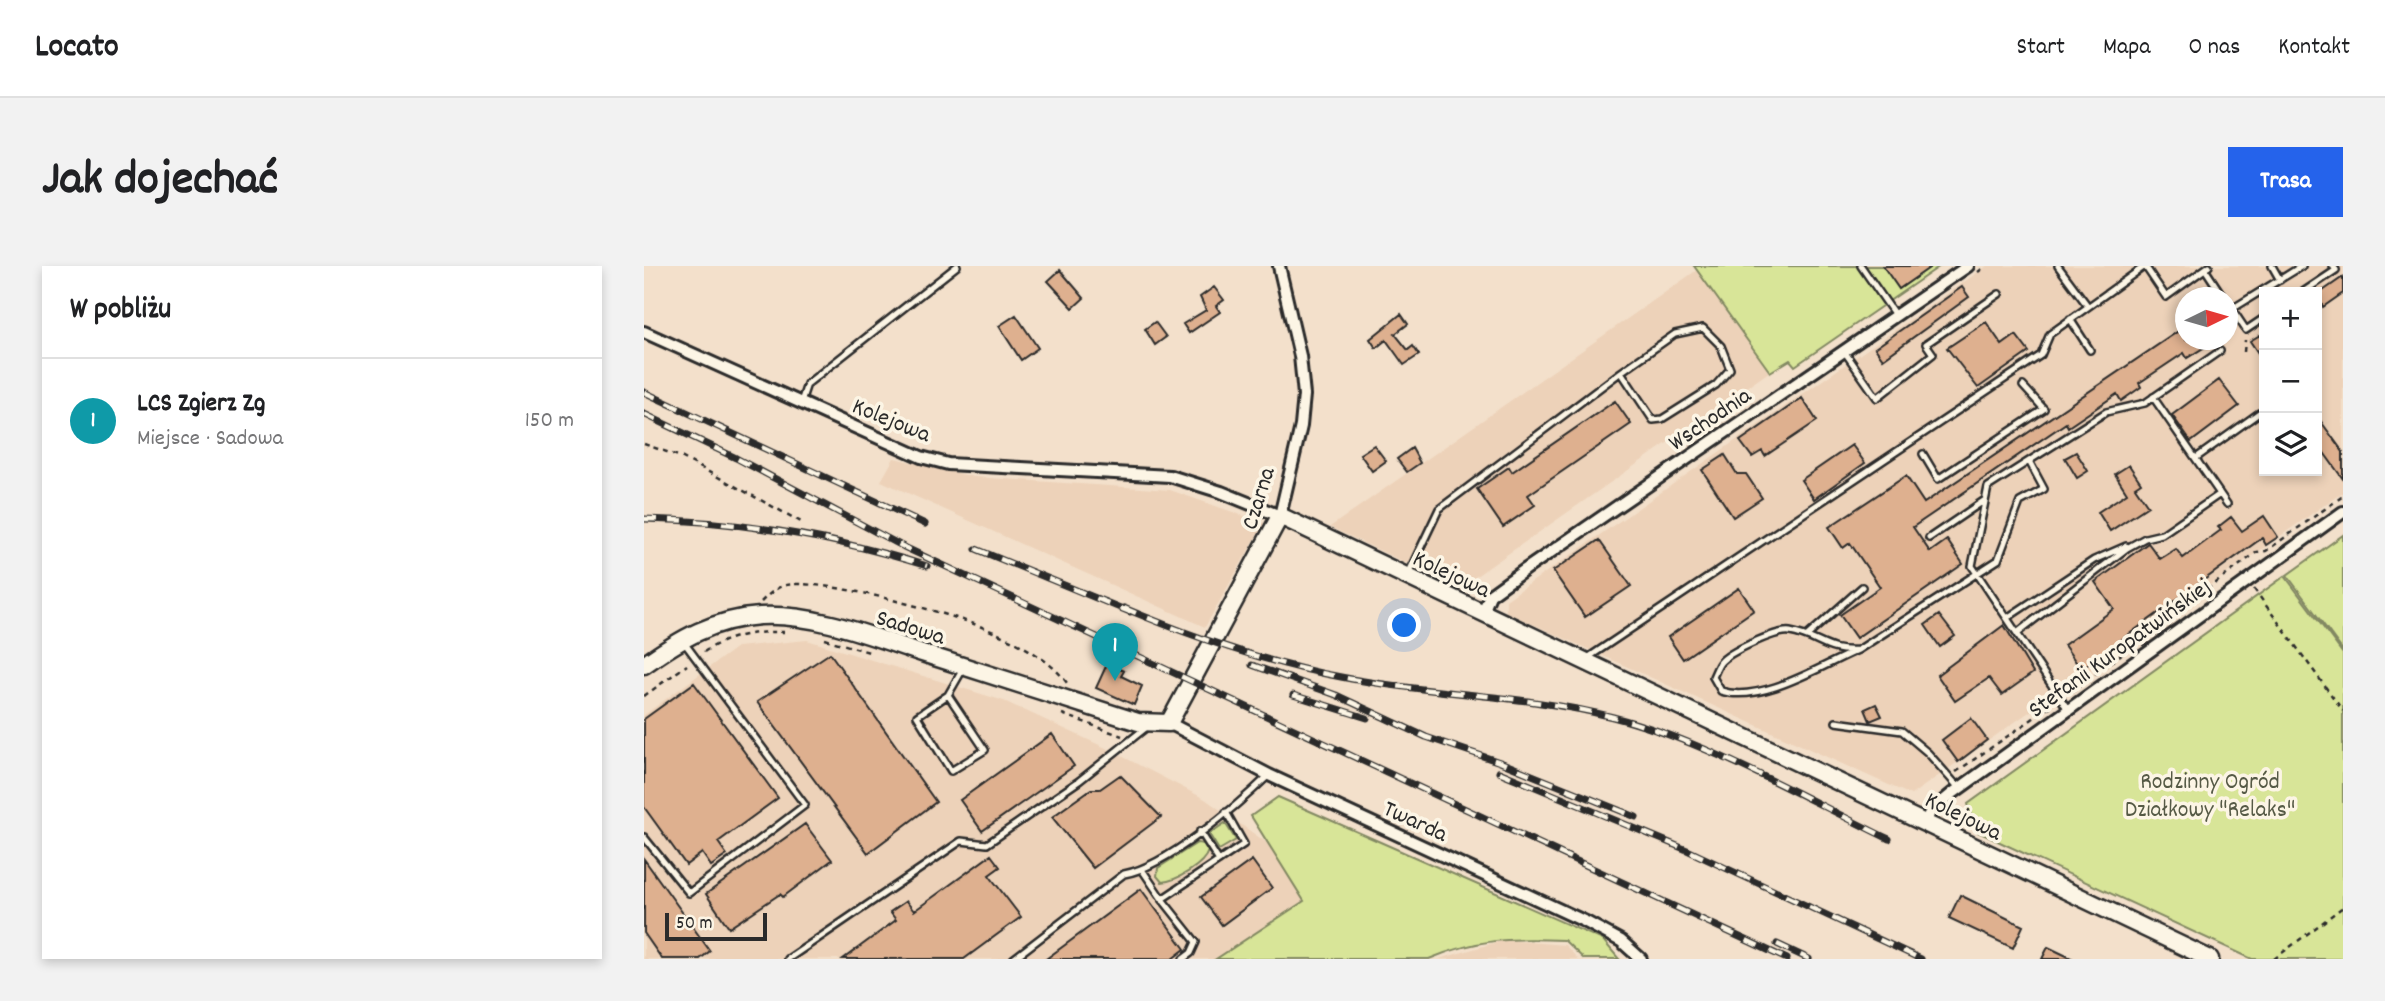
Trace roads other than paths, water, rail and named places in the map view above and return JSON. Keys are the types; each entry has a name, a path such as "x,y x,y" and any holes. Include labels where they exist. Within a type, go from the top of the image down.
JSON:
{"street":[{"name":"Czarna","path":"1169,723 1280,516 1301,426 1304,395 1300,356 1279,266"},
{"name":"Wschodnia","path":"1483,612 1490,595 1517,575 1896,316 1973,269"},
{"name":"Kolejowa","path":"644,332 800,405 920,457 948,464 1170,476 1221,492 1280,516 2210,959"},
{"name":"Stefanii Kuropatwińskiej","path":"1926,822 1930,812 1959,789 2343,512"},
{"name":"Sadowa","path":"644,665 681,638 706,627 747,618 781,616 816,621 1150,724 1169,723"},
{"name":"Twarda","path":"1169,723 1269,775 1586,922 1621,941 1641,959"}],"lane":[{"path":"800,405 807,384 957,266"},
{"path":"1861,266 1896,316"},
{"path":"2058,266 2087,305"},
{"path":"1583,660 2041,355 2050,334 2145,266 2166,297 2207,268 2218,287"},
{"path":"2272,266 2280,280"},
{"path":"2238,306 2302,266"},
{"path":"2310,287 2336,270 2333,266"},
{"path":"1844,351 1877,398 1933,354 1926,344 1999,294"},
{"path":"2070,319 2090,349"},
{"path":"2238,319 2246,330 2259,321"},
{"path":"1407,577 1439,509 1621,372 1675,334 1703,328 1721,346 1730,369 1716,386 1662,419 1653,420 1621,372"},
{"path":"2069,711 1972,566 1988,487 2106,412 2145,403 2220,351"},
{"path":"1923,454 1938,479 2044,409 2023,386"},
{"path":"2153,397 2227,504"},
{"path":"2196,458 2259,413"},
{"path":"1839,655 1807,636 1787,631 1753,643 1721,661 1713,677 1721,691 1735,696 1763,691 1839,655 1858,650 1978,575 1998,560 2020,502 2044,489 2029,461"},
{"path":"2007,618 2094,560 2145,538 2162,534 2220,494"},
{"path":"1929,538 1985,500"},
{"path":"2017,633 2127,548 2145,538"},
{"path":"1807,636 1862,587"},
{"path":"644,836 689,893 805,805 681,638"},
{"path":"948,695 985,750 951,771 917,716 948,695 964,666"},
{"path":"1836,722 1902,731 1959,789"},
{"path":"788,959 961,841 987,844 1079,781 1150,724"},
{"path":"1013,959 1124,874 1143,871 1200,831 1269,775"},
{"path":"1162,899 1244,844 1226,812"},
{"path":"1200,831 1219,861"},
{"path":"1143,871 1196,942 1191,953 1183,959"}],"railway":[{"path":"644,392 925,524"},
{"path":"644,414 736,458 904,547 1787,959"},
{"path":"644,519 716,523 787,532 927,566"},
{"path":"976,549 1130,612"},
{"path":"1124,608 1231,648 1313,671 1409,688 1579,709 1648,727 1753,771 1889,839"},
{"path":"1252,665 1336,695 1426,737 1500,762 1636,817"},
{"path":"1293,695 1367,718"},
{"path":"1499,772 1687,850 1921,959"},
{"path":"1777,944 1809,959"}],"place":[{"name":"LCS Zgierz Zg","path":"1115,681"}],"park label":[{"name":"Rodzinny Ogród Działkowy \"Relaks\"","path":"2210,794"}]}
